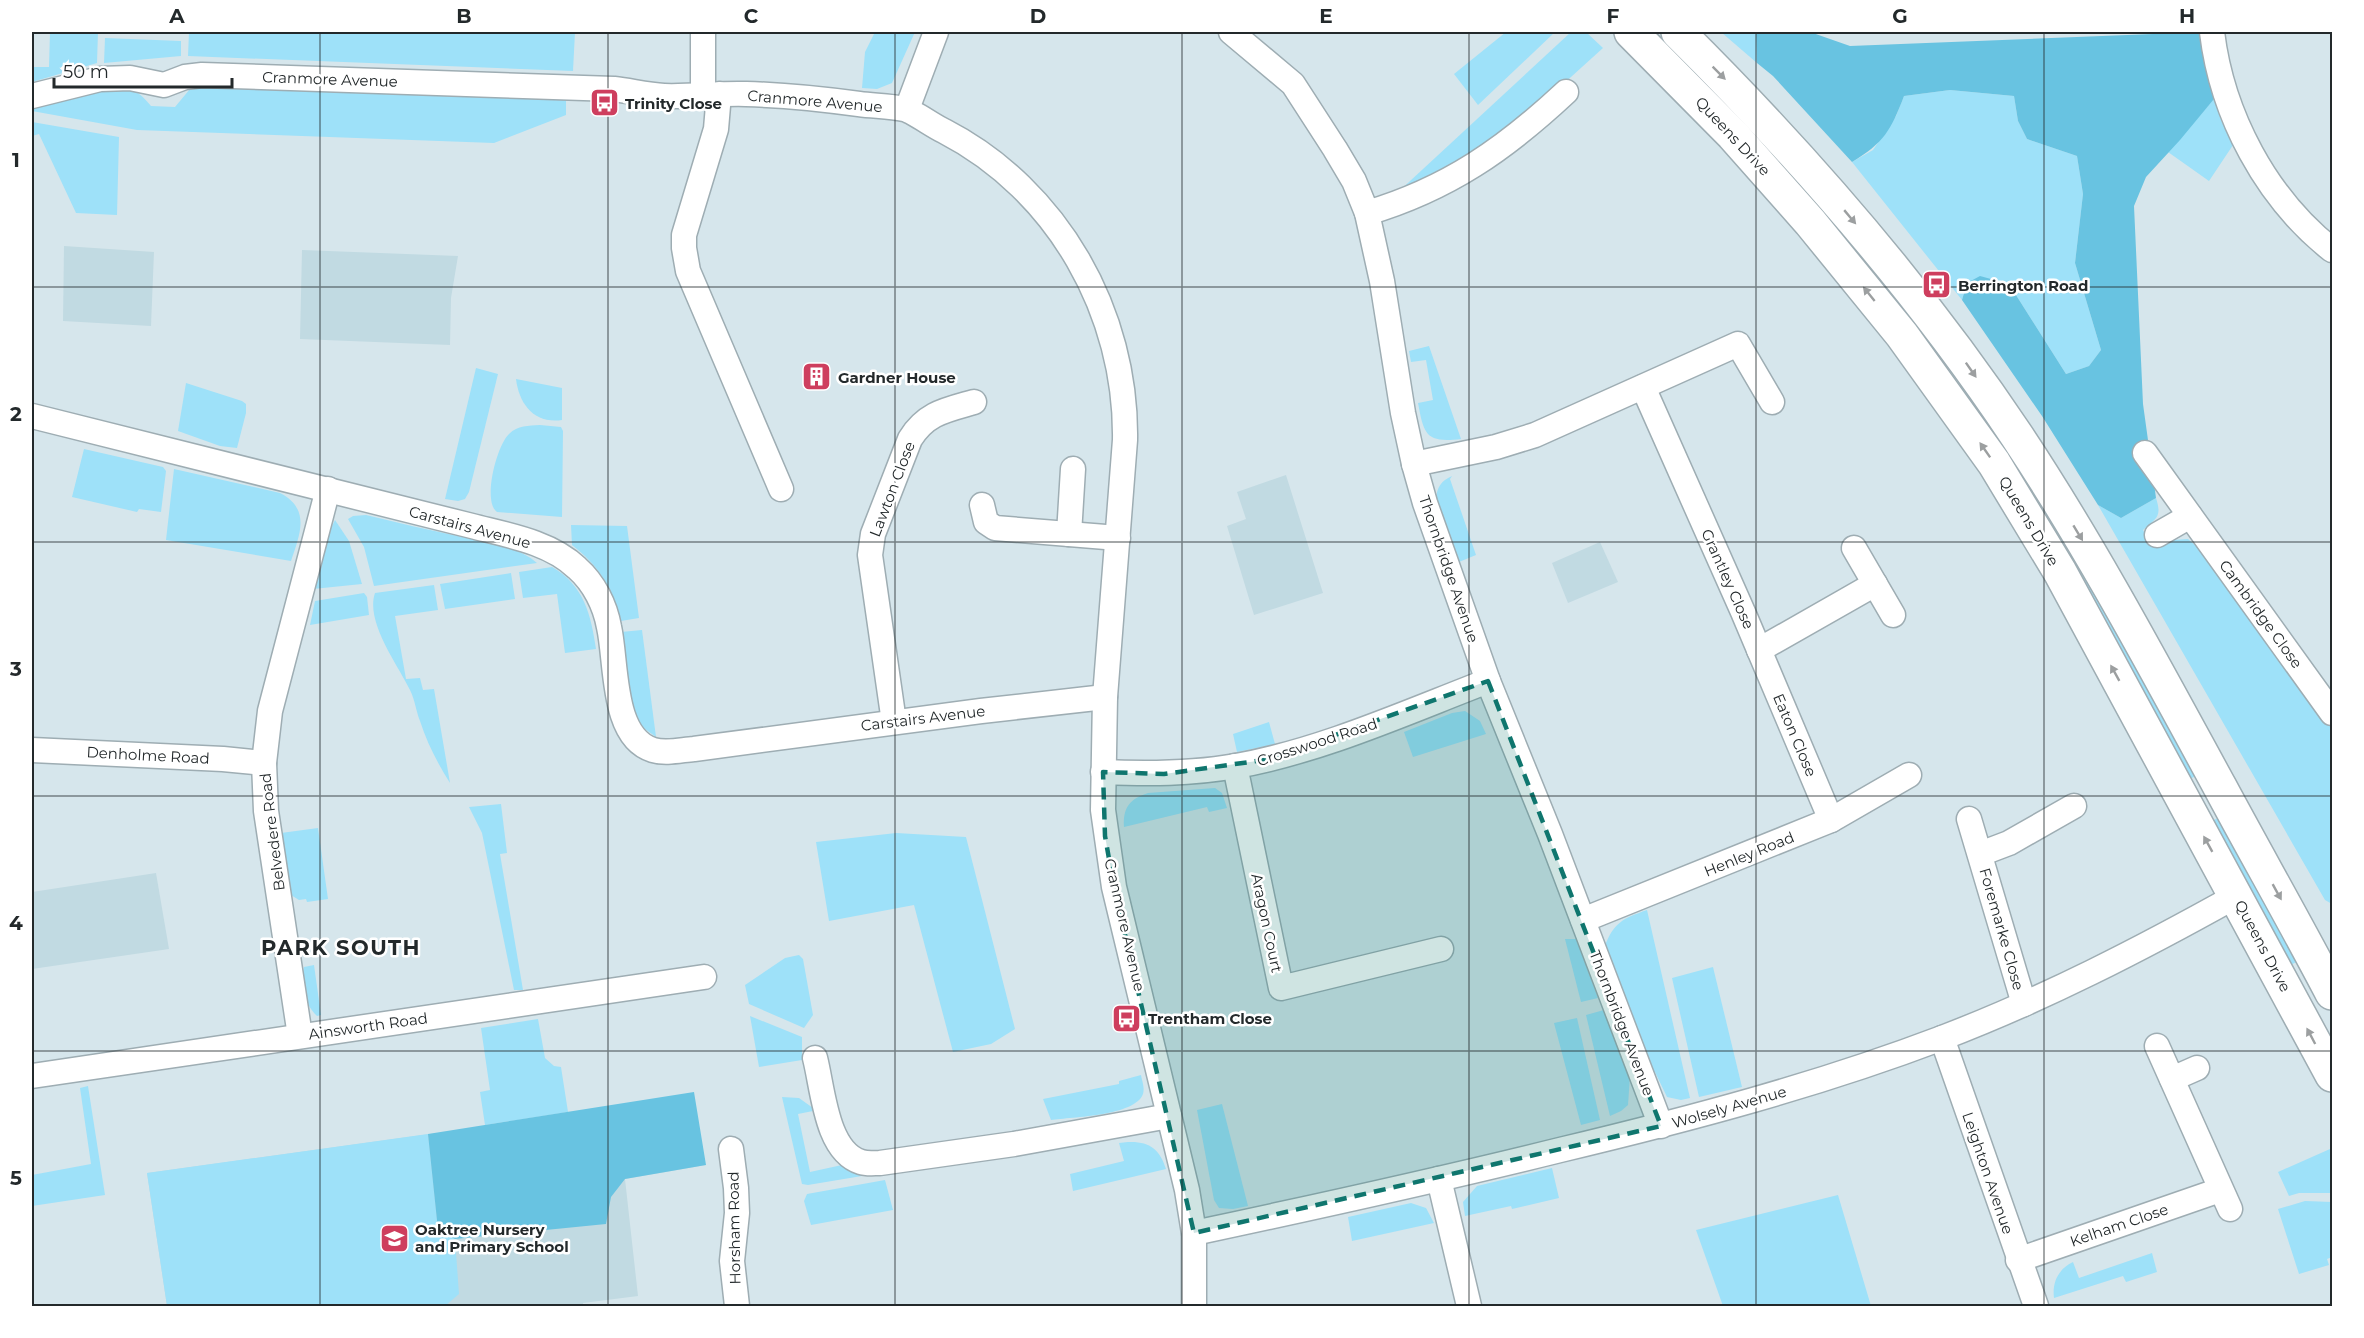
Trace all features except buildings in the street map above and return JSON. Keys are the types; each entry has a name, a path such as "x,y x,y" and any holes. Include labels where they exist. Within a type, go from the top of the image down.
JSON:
{"main road":[{"name":"Queens Drive","path":"1631,32 1733,135 1810,222 1902,335 1994,463 2060,572 2332,1075"},
{"path":"1678,32 1797,154 1890,264 1967,364 2016,434 2123,607 2332,993"}],"street":[{"path":"703,32 716,129 687,225 684,248 688,271 781,489"},
{"path":"907,110 936,32"},
{"name":"Thornbridge Avenue","path":"1231,32 1293,84 1354,181 1367,213 1382,281 1403,413 1425,502 1488,681 1583,920 1661,1126"},
{"path":"2212,32 2222,85 2244,138 2277,193 2310,231 2332,250"},
{"name":"Cranmore Avenue","path":"32,96 100,79 130,78 164,85 185,77 202,75 614,89 667,96 711,94 778,96 907,110 964,142 1031,196 1067,242 1093,288 1116,354 1125,417 1105,698 1103,772 1105,836 1114,887 1187,1190 1194,1233 1194,1306"},
{"path":"1367,213 1427,192 1484,160 1529,127 1566,92"},
{"path":"1414,464 1496,447 1535,435 1738,344 1772,402"},
{"name":"Grantley Close","path":"1643,387 1759,650 1875,584"},
{"name":"Lawton Close","path":"894,722 870,555 873,534 910,439 918,426 928,417 974,402"},
{"name":"Carstairs Avenue","path":"32,416 517,537 561,555 577,567 596,592 606,614 624,720 637,741 653,750 694,749 894,722 1105,698"},
{"name":"Cambridge Close","path":"2145,453 2332,713"},
{"path":"1069,534 1073,469"},
{"name":"Belvedere Road","path":"300,1036 266,810 264,763 270,711 328,489"},
{"path":"982,505 986,522 995,528 1118,538"},
{"path":"2157,535 2190,516"},
{"path":"1854,548 1893,615"},
{"name":"Eaton Close","path":"1759,650 1831,820"},
{"name":"Crosswood Road","path":"1103,772 1164,774 1235,766 1308,747 1488,681"},
{"name":"Denholme Road","path":"32,750 212,758 264,763"},
{"name":"Aragon Court","path":"1235,766 1281,988 1441,949"},
{"name":"Henley Road","path":"1583,920 1831,820 1909,775"},
{"name":"Foremarke Close","path":"1980,854 2009,843 2074,806"},
{"name":"Foremarke Close","path":"1969,819 2024,1004"},
{"name":"Wolsely Avenue","path":"1194,1233 1439,1179 1755,1101 1942,1038 2024,1004 2111,963 2236,896"},
{"name":"Ainsworth Road","path":"32,1076 704,977"},
{"name":"Leighton Avenue","path":"1942,1038 2036,1306"},
{"name":"Kelham Close","path":"2018,1260 2225,1200 2157,1046"},
{"path":"815,1058 833,1134 841,1149 862,1163 880,1163 1014,1144 1169,1116"},
{"path":"2172,1079 2198,1068"},
{"name":"Horsham Road","path":"731,1149 737,1213 732,1261 736,1306"},
{"path":"1439,1179 1469,1306"}],"highlighted area":[{"path":"1488,681 1661,1126 1194,1233 1114,887 1105,836 1103,772 1164,774 1264,760"}],"shaded area":[{"path":"50,32 98,32 97,63 32,82 32,67 49,67"},
{"path":"189,32 575,32 573,71 188,56"},
{"path":"875,32 915,32 892,83 877,89 862,88 865,52"},
{"path":"1506,32 1555,32 1478,105 1454,74"},
{"path":"1571,32 1586,32 1603,48 1550,96 1479,152 1396,194"},
{"path":"1721,32 1756,32 1757,63"},
{"path":"1756,32 1810,32 1850,46 2204,32 2214,99 2146,177 2134,206 2143,404 2156,498 2121,518 2098,505 2042,416 1962,300 1967,283 1980,276 2009,284 2066,374 2089,366 2101,350 2075,263 2083,194 2077,156 2027,139 2018,121 2014,96 1950,90 1904,96 1885,135 1872,148 1852,162 1773,76 1757,63"},
{"path":"105,38 181,41 181,56 104,63"},
{"path":"198,86 566,98 566,115 494,143 137,130 32,111 32,108 68,97 111,89 136,92 151,106 175,107 190,89"},
{"path":"1950,90 2014,96 2018,121 2027,139 2077,156 2083,194 2075,263 2101,350 2089,366 2066,374 2009,284 1967,283 1962,300 1852,162 1873,150 1896,116 1904,96"},
{"path":"2214,99 2233,145 2209,181 2168,152"},
{"path":"32,122 119,137 117,215 76,213 39,134 32,136"},
{"path":"64,246 154,252 151,326 63,321"},
{"path":"302,250 458,256 451,298 450,345 300,339"},
{"path":"1429,346 1461,439 1434,438 1425,430 1422,423 1418,403 1433,400 1426,360 1411,362 1409,351"},
{"path":"476,368 498,374 469,492 465,499 458,501 445,499"},
{"path":"516,379 562,388 562,420 543,419 530,410 524,404"},
{"path":"186,383 246,404 246,413 237,448 220,446 178,431"},
{"path":"1963,385 2067,538 2199,775 2189,779 2124,656 2051,527 1959,390"},
{"path":"523,426 561,427 563,431 562,517 497,512 491,497 491,485 496,461 504,440 509,434"},
{"path":"84,449 163,467 166,471 161,512 139,509 137,512 72,497"},
{"path":"174,469 280,493 290,499 299,514 300,523 300,532 291,561 166,540"},
{"path":"1286,475 1323,593 1254,615 1227,526 1246,519 1237,492"},
{"path":"1452,476 1450,479 1476,555 1454,564 1436,499 1440,485"},
{"path":"2156,498 2157,517 2143,530 2153,547 2173,540 2188,539 2203,552 2229,583 2332,729 2332,904 2325,900 2098,505 2121,518"},
{"path":"366,515 502,546 521,553 537,563 374,586 364,547 348,519 353,516"},
{"path":"335,520 349,541 362,584 313,589 330,530"},
{"path":"571,525 627,526 639,618 621,621 614,598 603,578 589,560 572,545"},
{"path":"1600,542 1618,582 1568,603 1552,563"},
{"path":"552,567 563,574 579,592 592,624 596,649 565,653 557,594 523,598 519,572"},
{"path":"511,573 515,599 445,609 440,584"},
{"path":"434,585 438,610 395,616 406,679 420,678 423,690 434,689 450,783 426,737 410,690 384,643 373,604 375,593"},
{"path":"364,593 367,597 369,615 310,625 315,601"},
{"path":"642,630 656,737 638,724 631,703 621,632"},
{"path":"1465,711 1480,721 1486,734 1413,757 1404,732 1452,713"},
{"path":"1269,722 1275,744 1237,752 1233,734"},
{"path":"1215,788 1222,793 1227,808 1209,812 1207,807 1124,827 1128,805 1141,795"},
{"path":"501,804 507,853 500,854 523,990 514,990 482,833 469,807"},
{"path":"2220,817 2299,961 2290,965 2212,821"},
{"path":"318,828 328,899 307,902 306,899 299,900 291,895 281,833"},
{"path":"896,833 966,837 1015,1029 991,1044 953,1052 914,905 829,921 816,842"},
{"path":"156,873 169,949 32,969 32,892"},
{"path":"1647,910 1690,1098 1681,1100 1667,1097 1655,1072 1649,1071 1604,948 1615,927 1631,916"},
{"path":"1565,939 1576,939 1598,998 1581,1002"},
{"path":"799,955 803,959 813,1015 804,1028 749,1004 745,985 785,958"},
{"path":"314,965 321,1015 317,1016 306,999 303,987 304,967"},
{"path":"1713,967 1742,1087 1699,1097 1672,978"},
{"path":"1604,1010 1630,1076 1628,1105 1610,1116 1586,1015"},
{"path":"750,1016 802,1037 802,1060 759,1067"},
{"path":"1577,1018 1600,1120 1581,1125 1554,1023"},
{"path":"538,1019 545,1058 554,1066 561,1067 568,1112 485,1125 480,1092 490,1090 481,1028"},
{"path":"1141,1075 1143,1094 1138,1101 1116,1111 1051,1120 1043,1099 1119,1084 1119,1081"},
{"path":"88,1086 105,1195 32,1206 32,1175 91,1164 80,1088"},
{"path":"694,1092 706,1165 625,1179 611,1197 606,1224 455,1239 438,1230 428,1134"},
{"path":"782,1097 799,1098 813,1108 813,1111 798,1114 810,1172 842,1165 862,1176 802,1184"},
{"path":"1222,1104 1248,1206 1233,1209 1219,1208 1214,1200 1197,1110"},
{"name":"Oaktree Nursery and Primary School","path":"437,1133 706,1165 625,1179 638,1296 583,1303 583,1306 167,1306 147,1173"},
{"path":"428,1134 438,1229 455,1239 459,1294 445,1306 167,1306 147,1173"},
{"path":"1119,1143 1142,1143 1153,1148 1164,1162 1166,1169 1073,1191 1070,1174 1124,1161"},
{"path":"2330,1149 2332,1153 2332,1193 2299,1193 2289,1196 2278,1172"},
{"path":"1552,1168 1559,1198 1512,1209 1511,1206 1465,1216 1463,1202 1477,1186"},
{"path":"885,1180 893,1210 811,1225 804,1201 807,1194"},
{"path":"1838,1195 1871,1306 1723,1306 1696,1230"},
{"path":"2305,1201 2332,1202 2332,1257 2327,1259 2329,1265 2299,1274 2278,1209"},
{"path":"1411,1203 1426,1208 1434,1223 1352,1241 1348,1217"},
{"path":"2152,1253 2157,1272 2126,1282 2123,1276 2054,1298 2057,1277 2063,1268 2073,1262 2079,1278"}],"place":[{"name":"Trinity Close","path":"604,103"},
{"name":"Berrington Road","path":"1937,285"},
{"name":"Gardner House","path":"817,377"},
{"name":"Trentham Close","path":"1127,1018"},
{"name":"Oaktree Nursery and Primary School","path":"394,1238"}],"district":[{"name":"PARK SOUTH","path":"341,947"}]}
